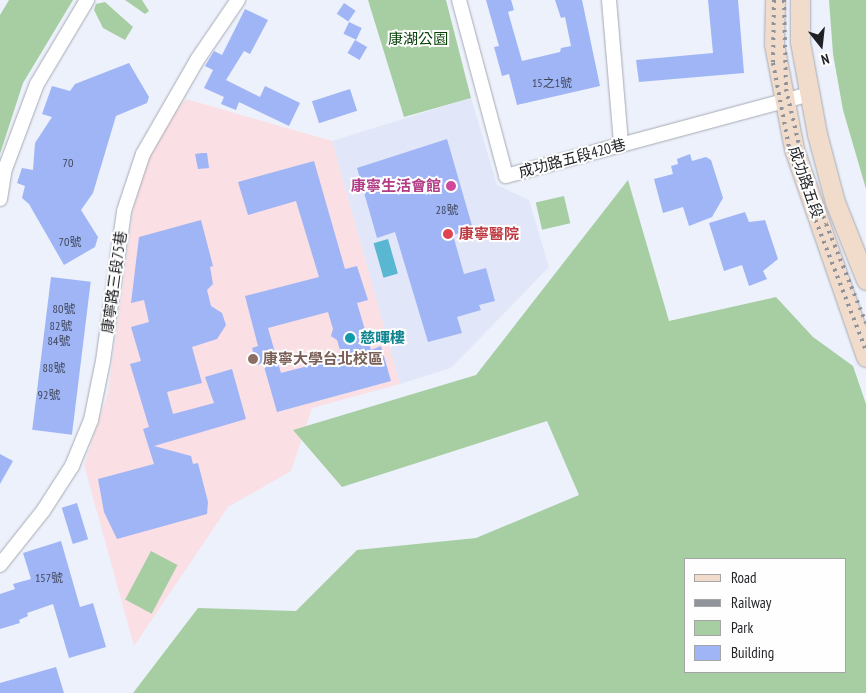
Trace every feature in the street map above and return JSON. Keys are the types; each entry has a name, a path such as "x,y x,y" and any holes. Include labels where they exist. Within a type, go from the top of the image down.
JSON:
{"main road":[{"name":"成功路五段","path":"775,0 774,44 794,149 866,357"},
{"name":"成功路五段","path":"800,0 800,42 809,94 835,202 866,280"}],"street":[{"path":"0,199 5,169 37,84 87,0"},
{"name":"康寧路三段75巷","path":"0,564 43,511 72,466 91,420 103,361 124,211 143,154 197,60 238,0"},
{"name":"成功路五段420巷","path":"459,0 506,176 809,94"},
{"path":"609,0 621,144"}],"shaded area":[{"name":"康寧醫院","path":"471,98 497,185 529,200 549,267 451,368 400,384 332,141"},
{"name":"康寧大學台北校區","path":"186,99 332,141 400,384 312,408 291,471 228,507 134,646 84,465 108,393 133,211 144,169 156,136"}],"green space":[{"path":"9,0 73,0 23,83 0,154 0,15"},
{"path":"125,0 142,0 149,11 145,14"},
{"name":"康湖公園","path":"368,0 446,0 471,98 404,117"},
{"path":"829,0 866,0 866,189 843,110 833,54"},
{"path":"105,2 133,27 125,40 103,28 94,10 96,4"},
{"path":"628,180 669,321 776,297 813,337 853,366 866,404 866,693 133,693 198,608 296,611 357,550 476,538 579,495 547,421 342,487 293,430 476,375"},
{"path":"564,196 570,223 542,230 536,203"},
{"path":"151,551 177,565 152,614 125,600"}],"water":[{"path":"388,239 398,274 384,278 374,243"}],"building":[{"path":"486,0 511,0 514,10 508,12 522,61 560,52 561,48 571,46 565,17 561,18 555,0 582,0 600,86 517,105 509,74 502,76 494,47 499,46"},
{"path":"708,0 738,0 744,73 639,82 636,60 713,53"},
{"path":"344,3 356,11 348,22 337,14"},
{"path":"245,9 268,20 250,54 244,51 226,80 260,97 265,86 300,103 289,126 239,102 236,110 221,104 224,97 204,88 213,70 205,66 214,51 222,55"},
{"path":"349,22 362,28 356,40 344,34"},
{"path":"355,40 367,47 360,60 348,53"},
{"path":"129,63 149,97 147,103 116,116 93,193 81,210 98,237 95,247 64,265 29,204 22,198 25,186 17,183 22,168 33,170 35,143 52,117 42,114 52,86 70,91 75,84"},
{"path":"350,89 357,111 319,123 312,101"},
{"path":"447,139 473,229 453,235 464,274 486,268 495,301 479,305 481,310 457,317 462,333 428,342 395,232 377,238 357,168"},
{"path":"207,153 209,168 198,169 195,154"},
{"path":"690,154 692,161 706,157 711,160 723,198 712,217 689,226 683,207 663,213 654,179 673,174 671,166 678,164 677,159"},
{"name":"慈暉樓","path":"314,161 345,269 357,266 368,300 357,303 371,350 381,346 391,381 277,412 263,363 257,365 252,348 258,346 245,296 319,277 296,201 248,215 238,182","holes":["328,312 333,329 331,336 337,340 342,357 281,373 268,328"]},
{"path":"745,212 749,222 765,220 778,259 763,271 767,279 749,286 742,265 724,271 709,223"},
{"path":"201,220 213,266 210,267 213,284 207,290 211,306 222,313 226,325 217,339 192,347 202,383 167,392 173,414 214,403 205,377 232,369 246,419 154,446 191,456 193,464 198,463 208,502 207,514 117,539 104,512 98,479 154,464 143,429 149,427 130,364 141,361 131,327 149,322 144,300 131,303 139,237"},
{"path":"51,277 91,282 72,435 32,430"},
{"path":"0,454 13,461 0,484"},
{"path":"77,503 88,539 73,544 62,508"},
{"path":"61,541 80,607 93,603 106,647 69,658 53,604 27,613 28,616 19,620 20,623 0,629 0,594 15,589 13,584 31,579 23,553"},
{"path":"56,667 64,693 0,693 0,683"}],"railway":[{"path":"774,0 773,63 791,157 866,350"},
{"path":"784,0 786,89 799,145 826,224 866,323"}],"place":[{"name":"康寧生活會館","path":"451,186"},
{"name":"康寧醫院","path":"448,234"},
{"name":"慈暉樓","path":"350,338"},
{"name":"康寧大學台北校區","path":"253,359"}]}
